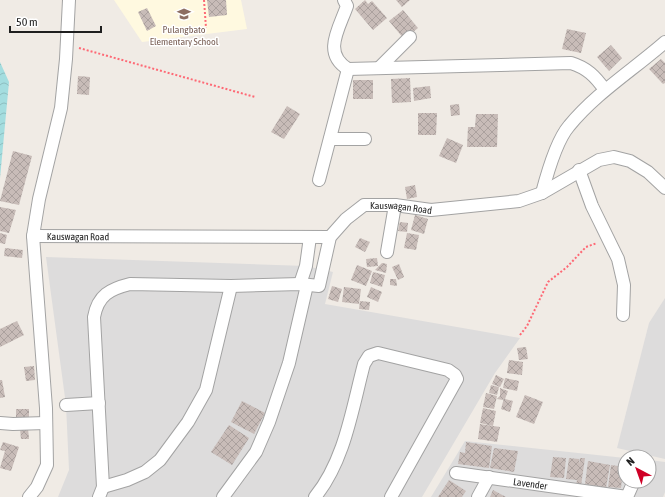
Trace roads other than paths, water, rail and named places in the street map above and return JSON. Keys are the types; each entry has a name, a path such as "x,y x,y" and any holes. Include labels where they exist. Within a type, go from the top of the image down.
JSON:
{"street":[{"path":"28,497 38,487 47,466 46,423 33,236 39,199 61,108 67,45 69,0"},
{"path":"348,2 333,46 334,55 339,64 348,69 571,63 584,67 595,75 605,90"},
{"path":"379,68 410,37"},
{"path":"542,193 547,171 568,127 605,90 663,48"},
{"path":"319,180 348,69"},
{"path":"330,139 365,139"},
{"name":"Kauswagan Road","path":"33,236 330,238 346,218 364,205 394,205 431,210 519,201 542,193 579,170 599,160 614,157 630,161 648,172 665,188"},
{"path":"579,170 592,206 618,259 624,285 623,315"},
{"path":"388,252 394,205"},
{"path":"223,497 256,452 270,422 289,362 304,284 310,237"},
{"path":"231,286 206,390 188,422 160,460 145,472 101,492 100,403 94,317 96,305 104,295 117,287 130,284 231,286 304,284 319,286 330,238"},
{"path":"315,497 328,482 337,461 364,364 369,356 378,354 448,370 455,375 457,379 391,497"},
{"path":"66,405 100,403"},
{"path":"0,423 46,423"},
{"name":"Lavender","path":"456,473 559,492 627,497"},
{"path":"478,497 489,478"}],"water":[{"path":"0,62 9,82 0,178"}],"place":[{"name":"Pulangbato Elementary School","path":"184,14"}]}
